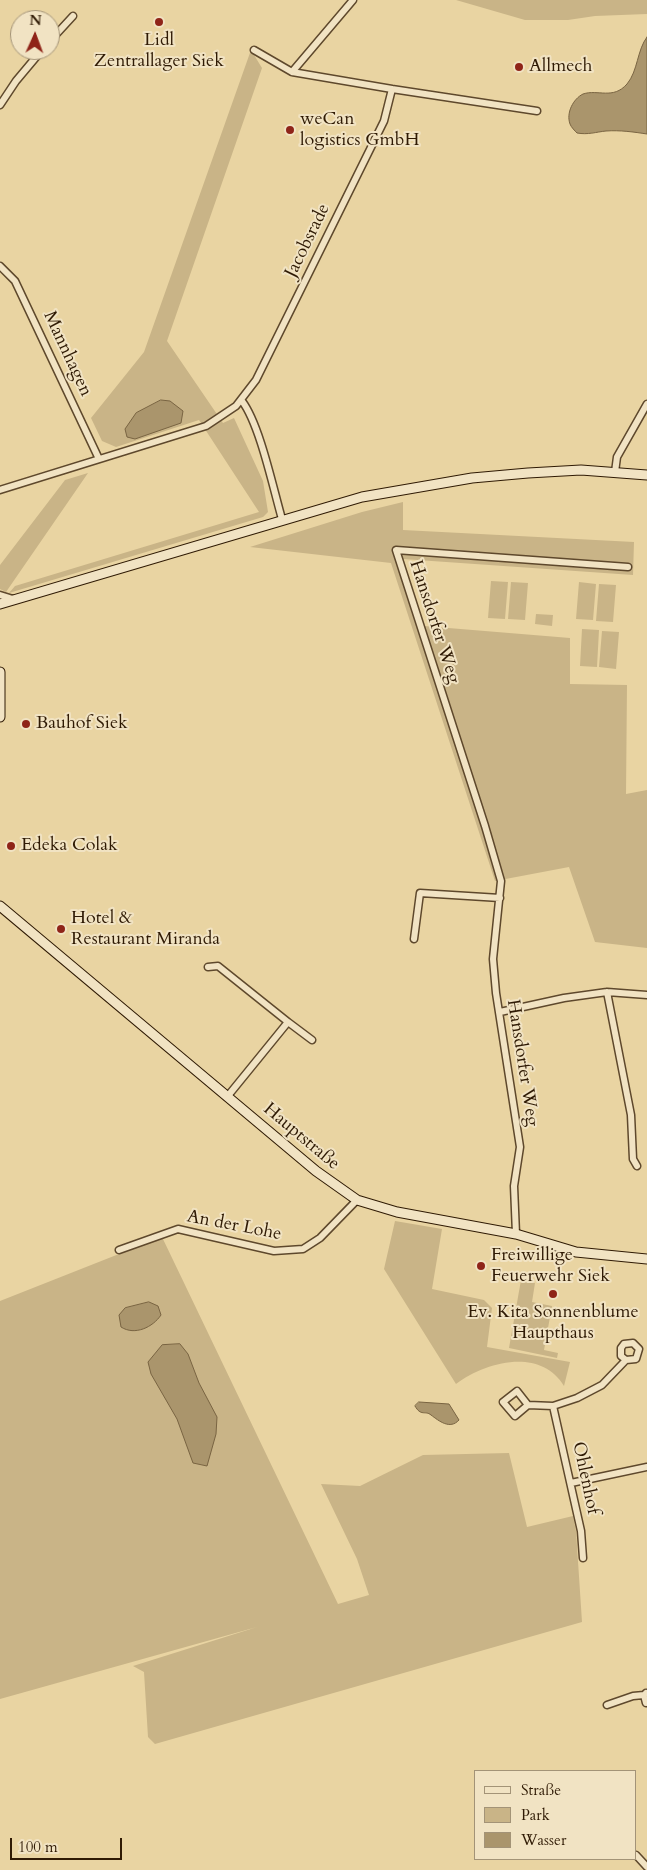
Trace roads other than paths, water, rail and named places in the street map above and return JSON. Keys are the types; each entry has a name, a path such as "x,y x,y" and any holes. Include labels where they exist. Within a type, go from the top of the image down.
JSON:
{"street":[{"path":"292,72 353,0"},
{"path":"60,30 73,16"},
{"path":"254,50 292,72 537,111"},
{"path":"0,105 16,80 33,60"},
{"name":"Jacobsrade","path":"0,490 206,426 225,415 242,401 260,374 384,121 392,89"},
{"name":"Mannhagen","path":"0,266 15,281 99,459"},
{"path":"242,401 252,420 282,519"},
{"path":"615,472 617,457 647,404"},
{"path":"0,604 282,519 362,497 472,478 582,470 647,475"},
{"name":"Hansdorfer Weg","path":"516,1234 514,1186 520,1146 493,959 500,898 500,881 485,826 396,550 628,568"},
{"path":"0,596 14,600"},
{"path":"0,672 0,717"},
{"path":"414,939 420,893 500,898"},
{"name":"Hauptstraße","path":"0,906 332,1184 357,1200 397,1212 516,1234 576,1252 647,1260"},
{"path":"208,967 218,966 312,1040"},
{"path":"500,1012 564,998 607,992 647,994"},
{"path":"607,992 631,1115 633,1160 637,1166"},
{"path":"227,1097 288,1022"},
{"name":"An der Lohe","path":"119,1250 178,1230 208,1234 274,1251 303,1249 320,1238 357,1200"},
{"path":"528,1406 553,1406 590,1393 618,1371 626,1360"},
{"name":"Ohlenhof","path":"553,1406 581,1531 582,1558"},
{"path":"571,1483 647,1467"},
{"path":"607,1705 645,1694 646,1703"}],"water":[{"path":"647,37 647,134 616,131 588,134 577,133 569,120 573,103 583,94 611,93 622,89 631,79 641,48"},
{"path":"161,400 170,401 183,411 181,423 135,439 127,437 125,429 136,413"},
{"path":"149,1302 158,1306 161,1315 158,1319 143,1329 132,1331 121,1327 119,1315 125,1308"},
{"path":"180,1344 188,1354 199,1383 217,1417 216,1434 207,1466 193,1463 177,1419 151,1374 148,1362 162,1345"},
{"path":"419,1402 449,1404 459,1420 456,1423 445,1424 429,1414 419,1411 415,1406"}],"place":[{"name":"Lidl Zentrallager Siek","path":"159,22"},
{"name":"Allmech","path":"519,67"},
{"name":"weCan logistics GmbH","path":"290,130"},
{"name":"Bauhof Siek","path":"26,724"},
{"name":"Edeka Colak","path":"11,846"},
{"name":"Hotel & Restaurant Miranda","path":"61,929"},
{"name":"Freiwillige Feuerwehr Siek","path":"481,1266"},
{"name":"Ev. Kita Sonnenblume Haupthaus","path":"553,1294"}]}
